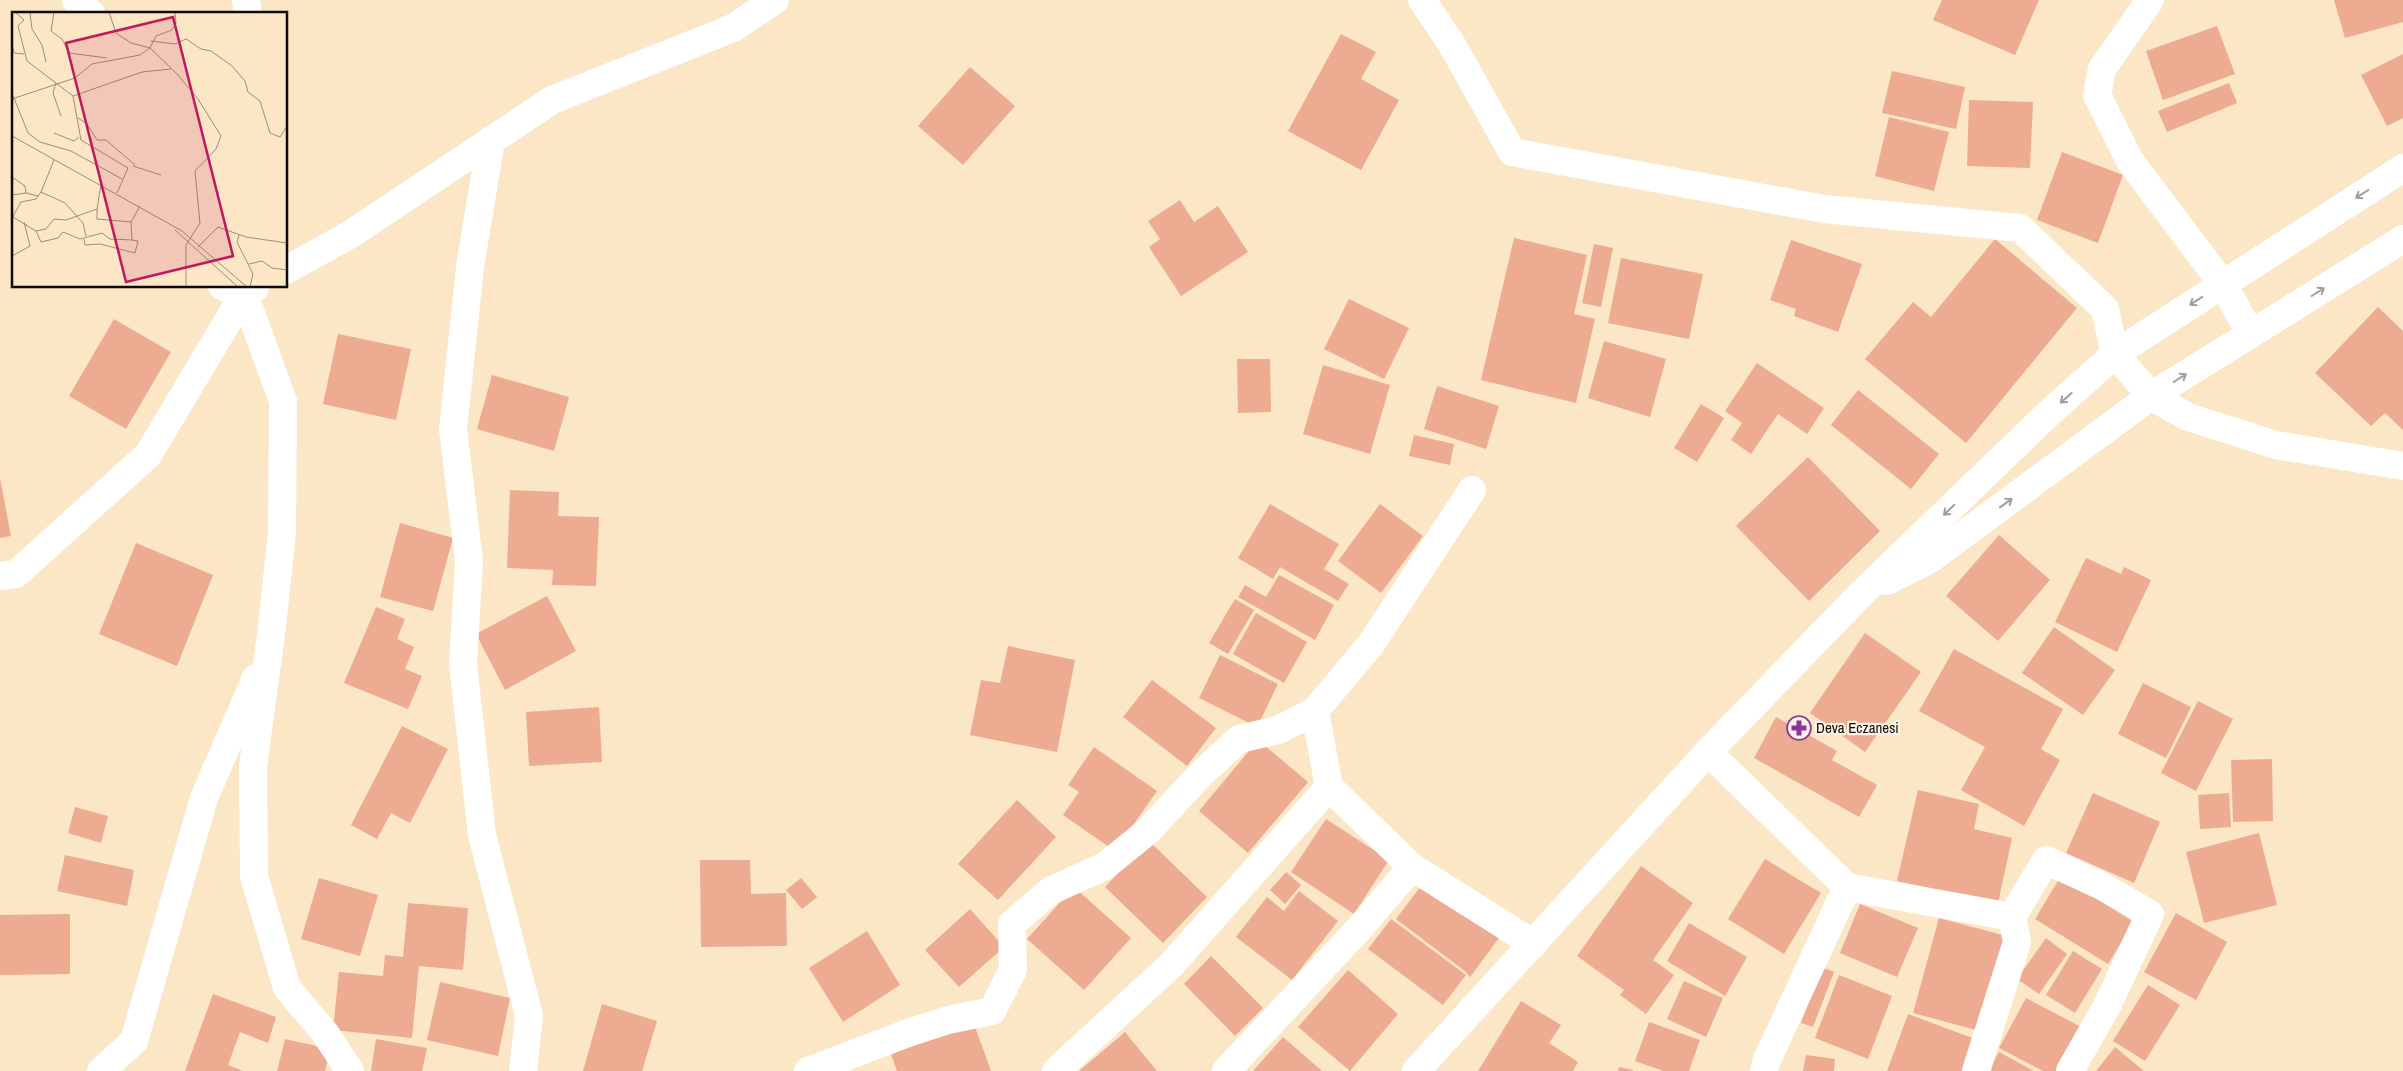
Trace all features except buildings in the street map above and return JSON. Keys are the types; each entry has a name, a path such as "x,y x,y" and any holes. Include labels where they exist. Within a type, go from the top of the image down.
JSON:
{"street":[{"path":"76,0 89,12"},
{"path":"288,269 351,234 552,100 732,28 775,0"},
{"path":"1422,0 1451,43 1512,152 1824,210 2020,228 2105,309 2115,354 2151,396 2188,417 2276,445 2403,466"},
{"path":"2150,0 2102,68 2097,94 2130,162 2222,283 2251,334"},
{"path":"491,140 470,267 453,429 469,561 463,664 482,835 529,1016 523,1071"},
{"path":"1416,1071 1708,752 1861,594 2047,415 2115,354 2222,283 2403,168"},
{"path":"1861,594 1929,560 2151,396 2403,238"},
{"path":"0,576 16,574 148,455 241,289"},
{"path":"241,289 283,401 282,533 253,766 254,876 287,988 325,1033 350,1071"},
{"path":"808,1071 948,1020 992,1011 1013,970 1012,924 1050,891 1105,866 1148,831 1201,774 1239,739 1278,730 1315,711 1371,644 1472,490"},
{"path":"101,1071 134,1041 204,798 269,647"},
{"path":"1315,711 1329,787 1412,868 1534,944"},
{"path":"1708,752 1847,887 2012,917"},
{"path":"1056,1071 1171,965 1329,787"},
{"path":"1976,1071 2017,942 2012,917 2046,860 2102,886 2150,914 2108,1004 2070,1071"},
{"path":"1226,1071 1358,930 1412,868"},
{"path":"1764,1071 1766,1062 1847,887"}],"place":[{"name":"Deva Eczanesi","path":"1799,728"}]}
